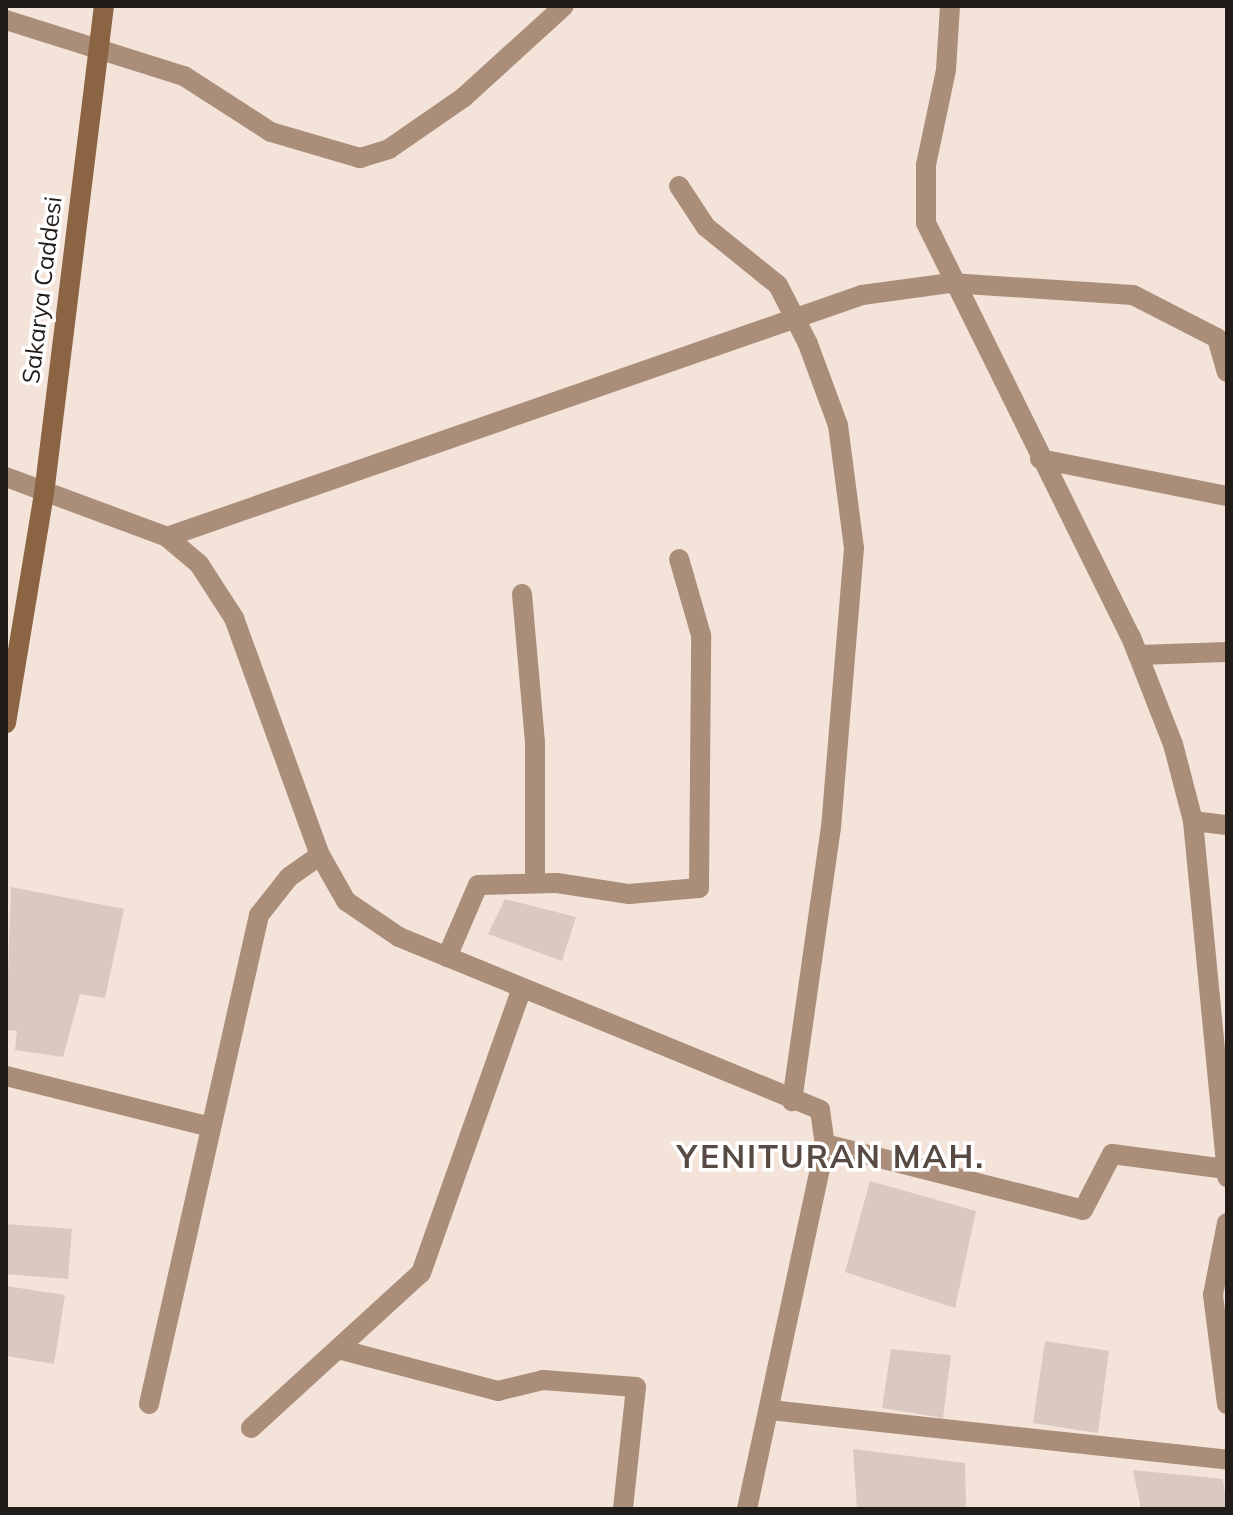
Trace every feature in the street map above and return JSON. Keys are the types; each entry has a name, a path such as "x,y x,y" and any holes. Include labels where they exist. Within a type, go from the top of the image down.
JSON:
{"street":[{"name":"Sakarya Caddesi","path":"6,723 44,494 104,6"},
{"path":"6,20 184,76 271,132 360,158 389,149 464,97 564,6"},
{"path":"825,1144 1083,1210 1112,1154 1226,1173 1193,821 1173,744 1138,655 951,283 926,223 926,165 946,70 950,6"},
{"path":"679,186 706,227 778,285 794,316 838,425 854,548 831,827 792,1101"},
{"path":"167,537 794,316 862,295 951,283 1133,295 1222,335 1227,372"},
{"path":"1040,459 1227,496"},
{"path":"6,477 44,494 167,537 199,564 234,618 320,855 346,901 399,937 820,1110 825,1144 747,1509"},
{"path":"447,957 478,885 535,883 629,894 699,888 701,635 679,559"},
{"path":"522,594 535,742 535,883"},
{"path":"1138,655 1227,652"},
{"path":"1193,821 1227,825"},
{"path":"149,1404 207,1126 259,915 289,877 320,855"},
{"path":"251,1428 421,1273 522,988"},
{"path":"6,1076 207,1126"},
{"path":"1227,1223 1213,1295 1227,1404"},
{"path":"338,1349 498,1391 543,1380 636,1387 623,1509"},
{"path":"770,1410 1227,1460"}],"building":[{"path":"11,887 124,909 105,998 80,994 63,1057 15,1050 17,1031 6,1030"},
{"path":"505,899 576,917 562,961 488,934"},
{"path":"870,1181 976,1211 955,1308 845,1272"},
{"path":"6,1224 72,1229 68,1279 6,1274"},
{"path":"6,1286 65,1295 54,1364 6,1356"},
{"path":"1045,1341 1109,1351 1098,1433 1033,1423"},
{"path":"891,1349 951,1355 943,1418 882,1408"},
{"path":"853,1449 965,1463 966,1509 857,1509"},
{"path":"1133,1470 1223,1479 1227,1509 1141,1509"}],"district":[{"name":"YENITURAN MAH.","path":"831,1156"}]}
